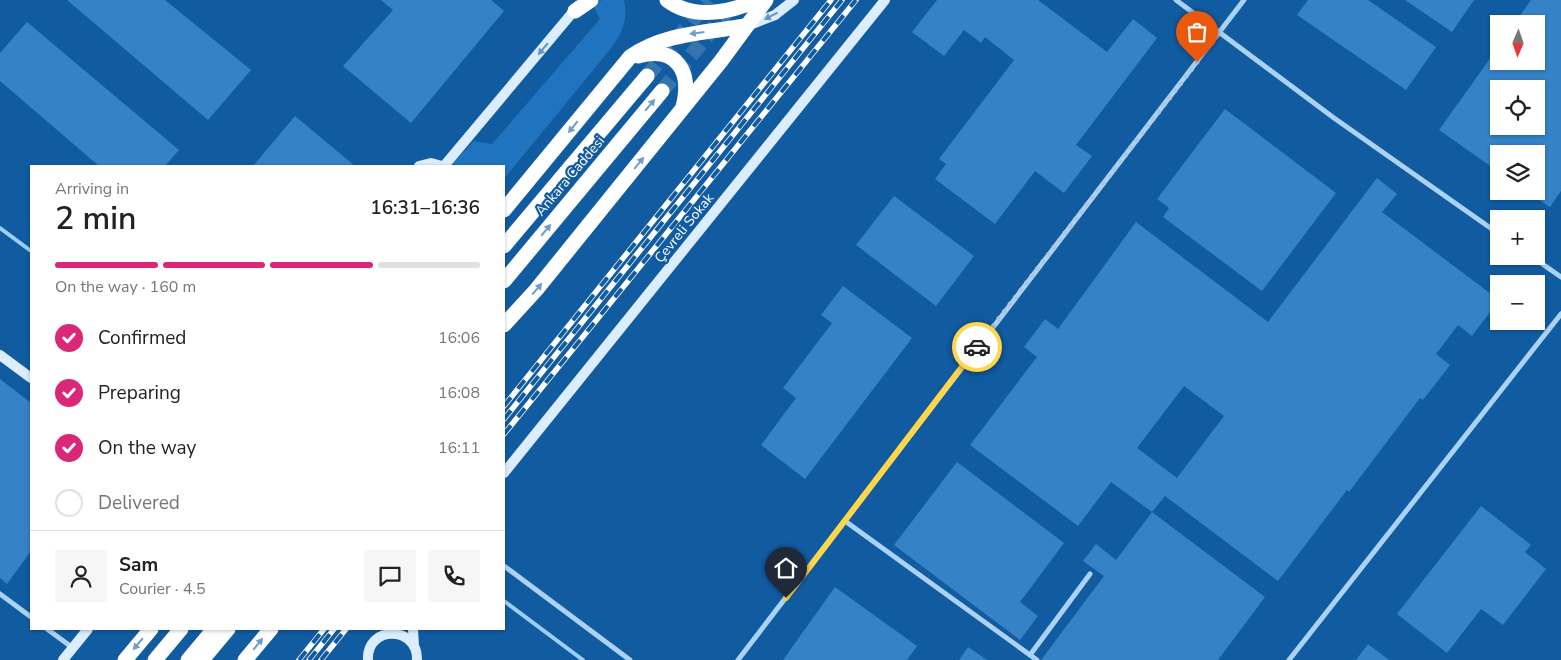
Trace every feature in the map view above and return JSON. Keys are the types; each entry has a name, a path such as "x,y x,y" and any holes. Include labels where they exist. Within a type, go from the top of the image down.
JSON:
{"highway":[{"path":"578,6 591,0"},
{"path":"668,0 691,11 719,11 757,0"},
{"path":"708,0 719,11 726,30 726,44 721,61"},
{"path":"505,324 536,290 721,61 766,0"},
{"path":"507,204 630,57 648,45 680,35 745,26"},
{"path":"622,67 638,56 652,52 664,54 674,59 683,70 686,81 683,108"},
{"name":"Ankara Caddesi","path":"505,245 647,76"},
{"name":"Ankara Caddesi","path":"505,280 662,91"},
{"path":"125,660 150,630"},
{"path":"155,660 180,630"},
{"path":"188,660 213,630"},
{"path":"202,660 227,630"},
{"path":"245,660 270,630"}],"street":[{"path":"745,26 775,15 794,0"},
{"name":"Çevreli Sokak","path":"505,472 885,0"},
{"path":"1176,0 1334,118 1490,228"},
{"path":"738,660 1244,0"},
{"path":"444,165 578,6"},
{"path":"423,165 431,163 439,165"},
{"path":"1544,265 1561,277"},
{"path":"1288,660 1561,314"},
{"path":"0,355 30,377"},
{"path":"845,521 1037,660"},
{"path":"505,567 630,660"},
{"path":"1030,655 1090,574"},
{"path":"0,594 30,616"},
{"path":"48,630 72,648"},
{"path":"63,660 87,630"},
{"path":"358,660 383,630"},
{"path":"413,630 415,652"},
{"path":"368,660 374,642 387,633 406,637 421,660"}],"shaded area":[{"path":"602,0 624,0 625,21 617,40 505,178 505,165 454,165 453,163 474,141 492,144 600,19 593,5"}],"building":[{"path":"67,0 165,0 251,70 208,120"},
{"path":"381,0 491,0 504,11 411,123 343,66 393,10"},
{"path":"937,0 1038,0 1107,52 1133,19 1157,38 1076,145 1092,156 1064,193 1035,171 995,224 935,179 946,164 939,159 1014,60 985,37 981,43 964,30 944,56 912,32"},
{"path":"1308,0 1368,0 1436,47 1406,90 1297,15"},
{"path":"1405,0 1474,0 1452,32"},
{"path":"1531,0 1561,0 1561,191 1550,207 1539,200 1545,200 1545,145 1490,145 1490,166 1439,130 1490,59 1490,70 1545,70 1545,15 1520,15"},
{"path":"27,22 179,150 166,165 98,165 0,81 0,53"},
{"path":"1225,109 1336,193 1262,291 1163,217 1169,208 1157,199"},
{"path":"295,116 354,165 254,165"},
{"path":"1377,178 1397,194 1382,212 1490,293 1490,312 1472,336 1458,325 1436,354 1450,365 1423,400 1420,398 1349,492 1347,490 1278,581 1165,496 1152,512 1111,482 1078,526 970,445 1037,357 1024,347 1045,319 1058,329 1136,222 1268,322","holes":["1184,386 1224,416 1177,478 1137,448"]},
{"path":"894,196 974,256 936,306 856,245"},
{"path":"843,286 912,338 805,479 761,445 796,398 783,388 832,323 821,315"},
{"path":"0,379 30,402 30,552 7,584 0,578"},
{"path":"957,462 1064,543 1020,602 1038,616 1020,640 894,545"},
{"path":"1481,506 1531,545 1525,552 1546,569 1503,625 1481,609 1447,653 1397,614"},
{"path":"1152,512 1265,597 1218,660 1041,660 1104,576 1083,561 1096,544 1116,560"},
{"path":"835,587 917,646 907,660 783,660"},
{"path":"1368,644 1389,660 1356,660"},
{"path":"968,647 987,660 959,660"}],"waterway":[{"path":"0,228 30,250"},
{"path":"505,602 583,660"}],"tunnel":[{"path":"647,76 709,0"},
{"path":"662,91 734,3"}],"railway":[{"path":"505,405 831,0"},
{"path":"505,418 842,0"},
{"path":"505,433 856,0"},
{"path":"299,660 323,630"},
{"path":"309,660 333,630"},
{"path":"321,660 345,630"}],"way so far":[{"path":"977,347 1197,62"}],"route":[{"path":"786,598 977,347"}]}
